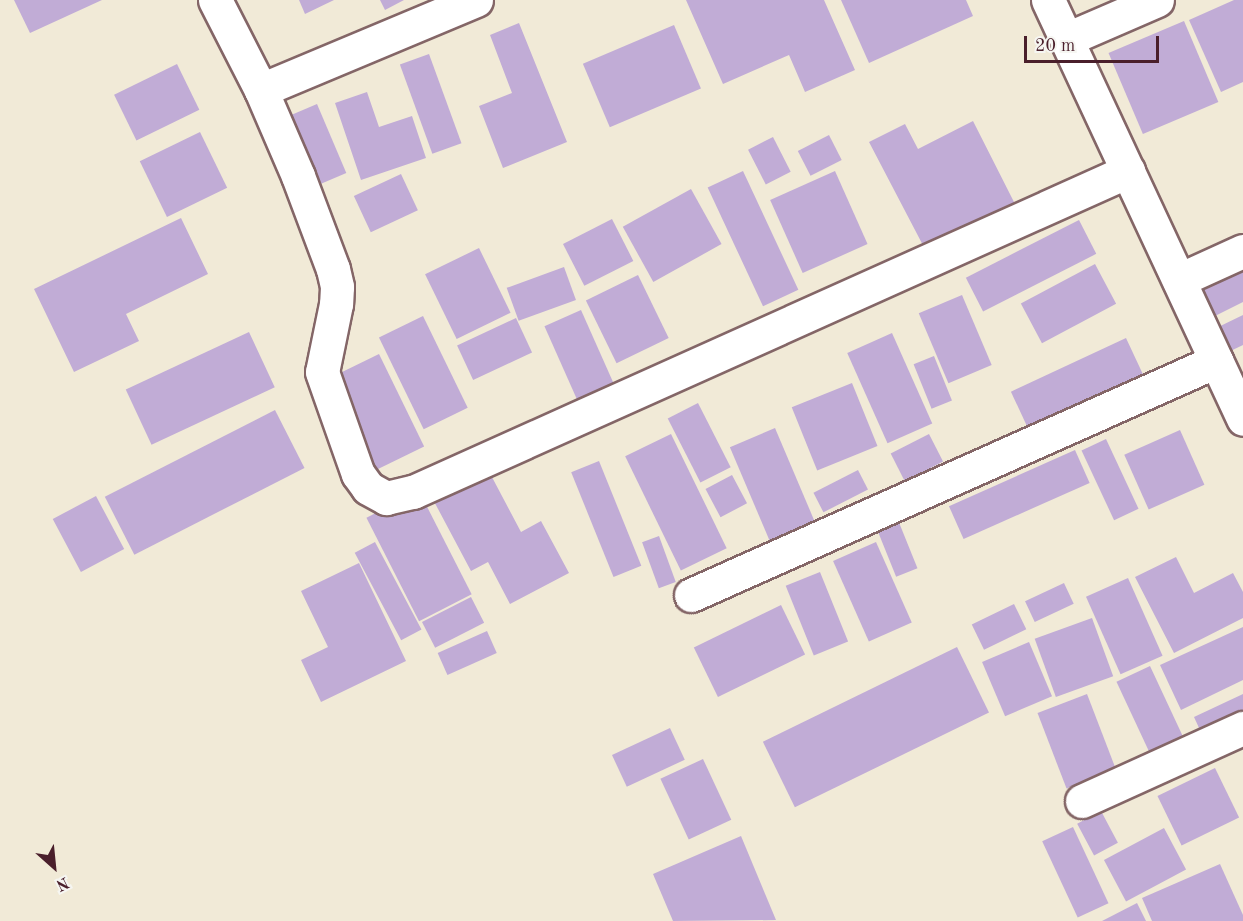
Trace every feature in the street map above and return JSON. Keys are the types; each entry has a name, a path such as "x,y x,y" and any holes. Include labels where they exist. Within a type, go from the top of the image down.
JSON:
{"street":[{"path":"216,0 261,90 298,176 337,287 335,312 322,372 358,474 368,488 386,498 413,492 1128,171"},
{"path":"261,90 476,0"},
{"path":"1048,0 1243,419"},
{"path":"1067,39 1156,0"},
{"path":"1179,280 1243,251"},
{"path":"691,595 1216,361"},
{"path":"1082,801 1243,728"}],"building":[{"path":"14,0 102,0 30,33"},
{"path":"299,0 334,0 305,14"},
{"path":"380,0 404,0 385,10"},
{"path":"686,0 824,0 855,70 805,92 789,55 723,84"},
{"path":"841,0 966,0 973,16 869,63"},
{"path":"1234,0 1243,0 1243,82 1221,92 1189,20"},
{"path":"1184,21 1218,102 1143,134 1109,53"},
{"path":"519,23 567,142 503,168 479,106 512,93 490,35"},
{"path":"674,25 701,89 610,127 583,64"},
{"path":"429,54 461,143 432,154 400,65"},
{"path":"177,64 199,110 136,141 114,95"},
{"path":"367,92 379,127 412,116 426,158 361,180 335,103"},
{"path":"317,104 346,173 312,187 283,118"},
{"path":"973,121 1015,204 927,253 869,142 905,124 918,149"},
{"path":"200,132 227,188 167,217 140,161"},
{"path":"829,135 842,160 811,176 798,151"},
{"path":"773,137 791,172 766,184 748,150"},
{"path":"743,171 798,290 763,306 708,187"},
{"path":"835,171 868,244 803,273 770,200"},
{"path":"401,174 418,210 371,232 354,196"},
{"path":"691,189 722,244 653,282 623,227"},
{"path":"181,218 208,274 126,314 139,341 74,372 34,289"},
{"path":"612,219 633,261 584,286 563,244"},
{"path":"1079,220 1096,254 983,312 966,278"},
{"path":"479,248 511,313 457,339 425,274"},
{"path":"1095,264 1116,304 1042,343 1021,303"},
{"path":"564,267 576,300 519,321 507,288"},
{"path":"1243,270 1243,302 1201,323 1188,297"},
{"path":"638,275 669,338 617,363 586,300"},
{"path":"962,295 992,365 948,383 919,313"},
{"path":"581,310 616,388 579,404 544,326"},
{"path":"1243,315 1243,345 1220,356 1208,332"},
{"path":"423,316 468,408 424,429 379,337"},
{"path":"516,318 532,352 473,380 457,345"},
{"path":"249,332 275,387 152,445 126,389"},
{"path":"892,333 932,423 888,443 847,353"},
{"path":"1126,338 1145,379 1030,432 1011,392"},
{"path":"379,354 424,447 377,470 331,377"},
{"path":"934,356 952,401 932,409 914,364"},
{"path":"852,383 877,446 817,470 792,407"},
{"path":"698,403 731,467 700,483 668,418"},
{"path":"275,410 305,468 134,555 105,497"},
{"path":"775,428 815,522 770,541 730,447"},
{"path":"1180,430 1204,485 1149,510 1124,455"},
{"path":"671,434 727,548 681,571 625,456"},
{"path":"929,434 943,462 905,481 891,454"},
{"path":"1106,439 1139,509 1114,520 1082,450"},
{"path":"1075,450 1090,483 964,539 949,506"},
{"path":"599,461 641,566 614,577 571,472"},
{"path":"484,462 521,532 541,521 569,573 510,604 488,562 471,571 429,492"},
{"path":"858,470 868,490 823,512 813,493"},
{"path":"732,475 747,503 721,517 706,489"},
{"path":"419,491 472,594 419,621 366,518"},
{"path":"96,496 124,549 81,572 53,519"},
{"path":"898,520 917,568 896,577 877,529"},
{"path":"659,536 676,582 659,588 642,542"},
{"path":"375,542 421,629 401,640 355,553"},
{"path":"876,542 912,622 869,642 833,561"},
{"path":"1176,557 1194,593 1233,573 1243,592 1243,618 1174,653 1135,577"},
{"path":"359,563 406,661 321,702 301,660 328,647 301,591"},
{"path":"820,572 848,642 814,655 786,586"},
{"path":"1128,578 1163,656 1121,674 1086,597"},
{"path":"1064,583 1074,604 1035,622 1025,601"},
{"path":"471,597 484,623 435,648 422,622"},
{"path":"1014,604 1026,629 984,650 972,625"},
{"path":"781,605 805,654 718,697 694,648"},
{"path":"1092,618 1113,676 1056,697 1035,639"},
{"path":"1243,627 1243,680 1181,710 1160,665"},
{"path":"487,631 497,653 447,675 438,653"},
{"path":"1029,642 1052,696 1005,716 982,662"},
{"path":"957,647 989,713 795,807 763,742"},
{"path":"1150,666 1187,745 1153,760 1116,682"},
{"path":"1087,694 1116,770 1067,789 1038,713"},
{"path":"1243,694 1243,723 1205,741 1194,717"},
{"path":"670,728 685,760 627,787 612,755"},
{"path":"703,759 731,820 689,840 660,779"},
{"path":"1215,768 1239,817 1182,845 1157,796"},
{"path":"1101,811 1118,843 1094,855 1077,824"},
{"path":"1073,827 1108,903 1078,917 1042,841"},
{"path":"1164,828 1186,869 1126,901 1104,860"},
{"path":"741,836 776,920 673,921 653,874"},
{"path":"1220,864 1243,915 1243,921 1152,921 1142,898"},
{"path":"1137,903 1146,921 1102,921"}]}
